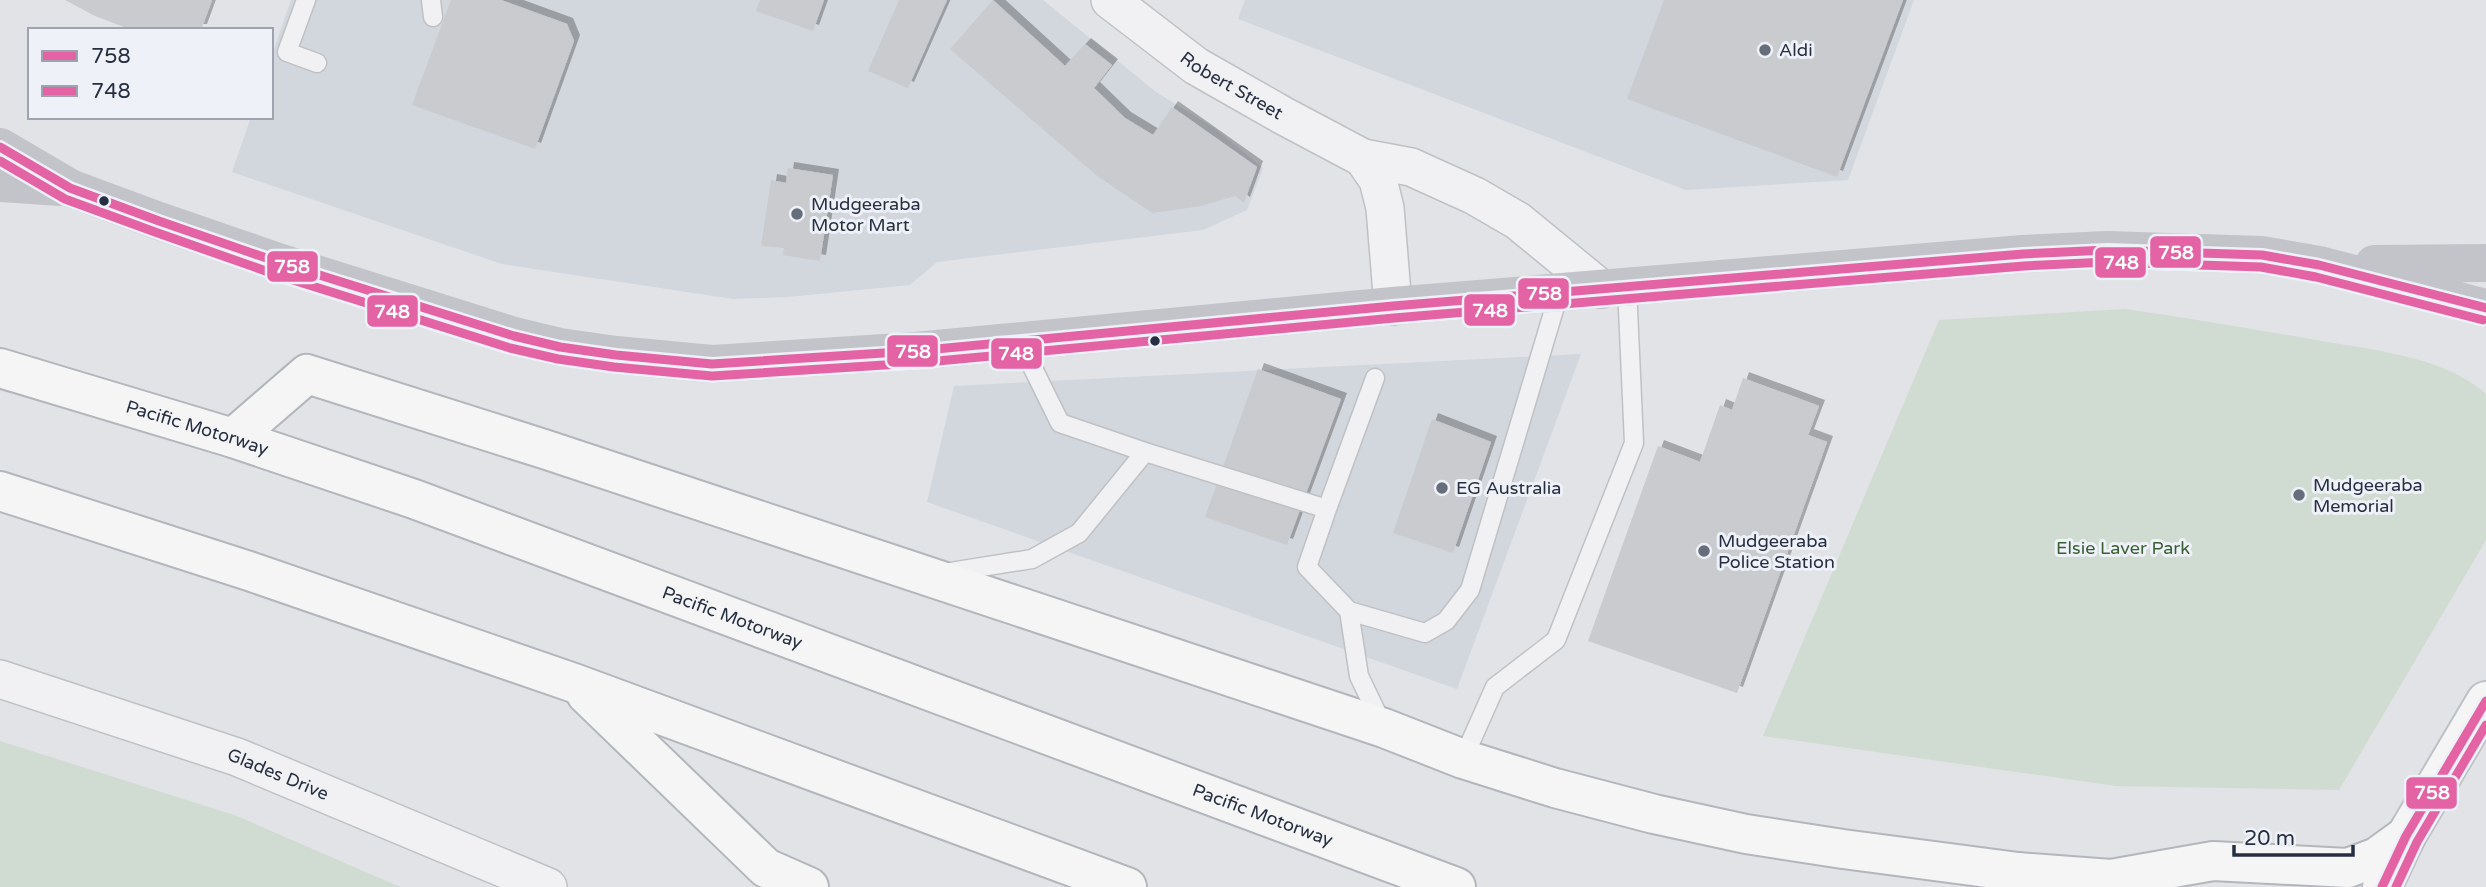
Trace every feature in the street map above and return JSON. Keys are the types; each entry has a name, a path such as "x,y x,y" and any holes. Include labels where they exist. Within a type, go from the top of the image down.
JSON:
{"main road":[{"path":"0,147 71,188 281,263 514,336 561,347 616,355 712,364 915,351 1393,306 2023,254 2107,250 2262,255 2319,265 2486,308"},
{"path":"0,183 71,188"},
{"path":"2319,265 2486,263"},
{"name":"Pacific Motorway","path":"0,368 233,438 414,499 1456,887"},
{"path":"233,438 307,374 547,450 1384,728 1463,759 1555,788 1746,834 2018,872 2119,883 2213,861 2348,868 2377,857 2406,836"},
{"path":"0,491 249,570 574,683 1127,887"},
{"path":"574,683 766,868 809,887"},
{"path":"2382,887 2406,836 2486,701"}],"street":[{"name":"Robert Street","path":"1110,0 1196,66 1363,158 1410,167 1475,196 1518,221 1614,288"},
{"path":"1363,158 1378,180 1385,208 1393,306"},
{"name":"Glades Drive","path":"0,679 237,757 548,887"}],"lane":[{"path":"306,0 287,52 317,63"},
{"path":"1463,759 1495,687 1556,640 1634,443 1614,288"},
{"path":"1375,379 1307,567 1349,611 1425,633 1446,621 1470,590 1559,293"},
{"path":"1019,341 1060,423 1327,509"},
{"path":"923,576 1032,559 1079,533 1145,452"},
{"path":"1349,611 1359,676 1384,728"}],"shaded area":[{"path":"291,0 1043,0 1156,92 1213,127 1263,168 1247,210 1203,230 937,262 910,285 788,297 733,299 502,264 232,172 250,119 273,119 273,52"},
{"path":"1245,0 1914,0 1848,180 1686,190 1238,19"},
{"path":"1581,354 1457,689 927,502 954,386"}],"green space":[{"name":"Elsie Laver Park","path":"2125,309 2402,356 2448,370 2486,394 2486,540 2339,790 2116,786 1763,736 1939,320"},
{"path":"0,741 237,816 400,887 0,887"}],"building":[{"path":"65,0 212,0 202,28 127,28 95,16"},
{"path":"451,0 501,0 567,24 574,41 535,149 412,105"},
{"path":"760,0 824,0 813,31 756,11"},
{"path":"899,0 947,0 908,88 868,71"},
{"path":"993,0 1065,66 1085,44 1112,65 1094,88 1125,118 1153,135 1172,107 1257,167 1244,203 1235,196 1201,206 1152,213 1096,175 950,49"},
{"name":"Aldi","path":"1664,0 1903,0 1837,177 1627,99"},
{"name":"Mudgeeraba Motor Mart","path":"788,168 833,175 820,261 783,255 784,248 761,246 771,180 786,183"},
{"path":"1258,369 1341,399 1287,545 1205,517"},
{"name":"Mudgeeraba Police Station","path":"1743,378 1819,406 1808,435 1827,442 1737,693 1588,641 1658,446 1700,462 1720,405 1732,410"},
{"name":"EG Australia","path":"1432,419 1491,442 1453,553 1393,533"}],"transit line":[{"name":"758","path":"0,147 70,188 159,221 281,263 514,336 560,347 616,355 712,364 915,351 1393,306 2023,254 2107,250 2262,255 2319,265 2486,308"},
{"name":"748","path":"0,161 65,199 277,275 510,348 558,359 614,367 712,376 916,363 1394,318 2024,266 2107,262 2261,267 2316,277 2483,320"},
{"name":"758","path":"2382,887 2406,836 2486,701"},
{"name":"748","path":"2396,887 2417,842 2486,725"}],"place":[{"name":"Aldi","path":"1765,50"},
{"name":"Mudgeeraba Motor Mart","path":"797,214"},
{"name":"EG Australia","path":"1442,488"},
{"name":"Mudgeeraba Memorial","path":"2299,495"},
{"name":"Mudgeeraba Police Station","path":"1704,551"}]}
